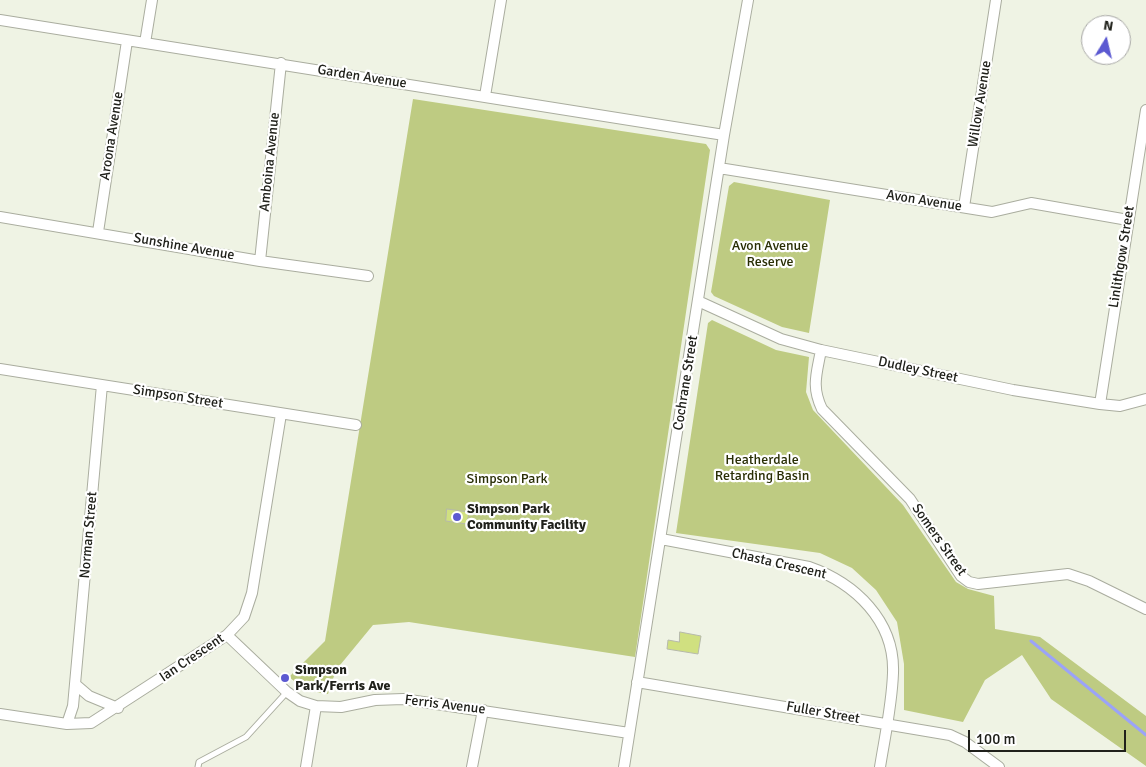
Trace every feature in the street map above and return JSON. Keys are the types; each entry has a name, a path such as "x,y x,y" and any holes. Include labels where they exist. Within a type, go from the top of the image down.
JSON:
{"street":[{"path":"145,43 152,0"},
{"path":"485,96 501,0"},
{"name":"Cochrane Street","path":"624,767 724,135 748,0"},
{"name":"Willow Avenue","path":"964,207 996,0"},
{"name":"Garden Avenue","path":"0,20 127,41 281,63 724,135"},
{"name":"Aroona Avenue","path":"98,232 127,41"},
{"name":"Amboina Avenue","path":"260,261 281,63"},
{"name":"Linlithgow Street","path":"1100,404 1146,110"},
{"name":"Avon Avenue","path":"719,168 992,212 1031,203 1128,220"},
{"name":"Sunshine Avenue","path":"0,217 98,232 260,261 368,276"},
{"name":"Dudley Street","path":"698,301 781,339 821,350 1013,390 1100,404 1120,406 1146,399"},
{"name":"Somers Street","path":"821,350 815,381 815,395 822,409 910,498 961,576 969,582 978,584 1068,574 1089,581 1146,609"},
{"name":"Simpson Street","path":"0,369 356,426"},
{"name":"Norman Street","path":"67,724 74,706 102,385"},
{"name":"Ian Crescent","path":"0,714 67,724 91,723 118,708 227,635 244,617 252,594 281,414"},
{"name":"Chasta Crescent","path":"661,539 809,567 831,575 852,588 870,606 883,628 891,650 893,672 880,767"},
{"name":"Ferris Avenue","path":"227,635 286,692 300,701 316,706 341,707 375,700 403,699 629,732"},
{"name":"Fuller Street","path":"637,682 950,735 965,742 999,767"},
{"path":"75,684 89,696 118,708"},
{"path":"306,767 316,706"},
{"path":"472,767 483,710"}],"lane":[{"path":"198,767 199,762 246,738 286,692"}],"green space":[{"name":"Simpson Park","path":"413,99 706,144 710,150 635,657 409,622 373,625 336,670 328,694 307,689 289,677 325,641"},
{"name":"Avon Avenue Reserve","path":"734,182 830,200 809,333 782,327 714,296 711,292 729,186"},
{"name":"Heatherdale Retarding Basin","path":"712,320 776,350 809,357 806,392 813,410 903,505 956,582 968,589 994,596 995,629 1040,637 1146,716 1146,766 1051,699 1022,655 985,680 963,722 904,710 904,664 897,622 876,590 852,568 820,553 676,533 708,323"}],"building":[{"name":"Simpson Park Community Facility","path":"447,509 469,512 467,524 446,521"},
{"path":"680,632 701,636 698,654 667,649 668,640 679,642"}],"waterway":[{"path":"1031,641 1146,735"}],"place":[{"name":"Simpson Park Community Facility","path":"457,517"},
{"name":"Simpson Park/Ferris Ave","path":"285,678"}]}
